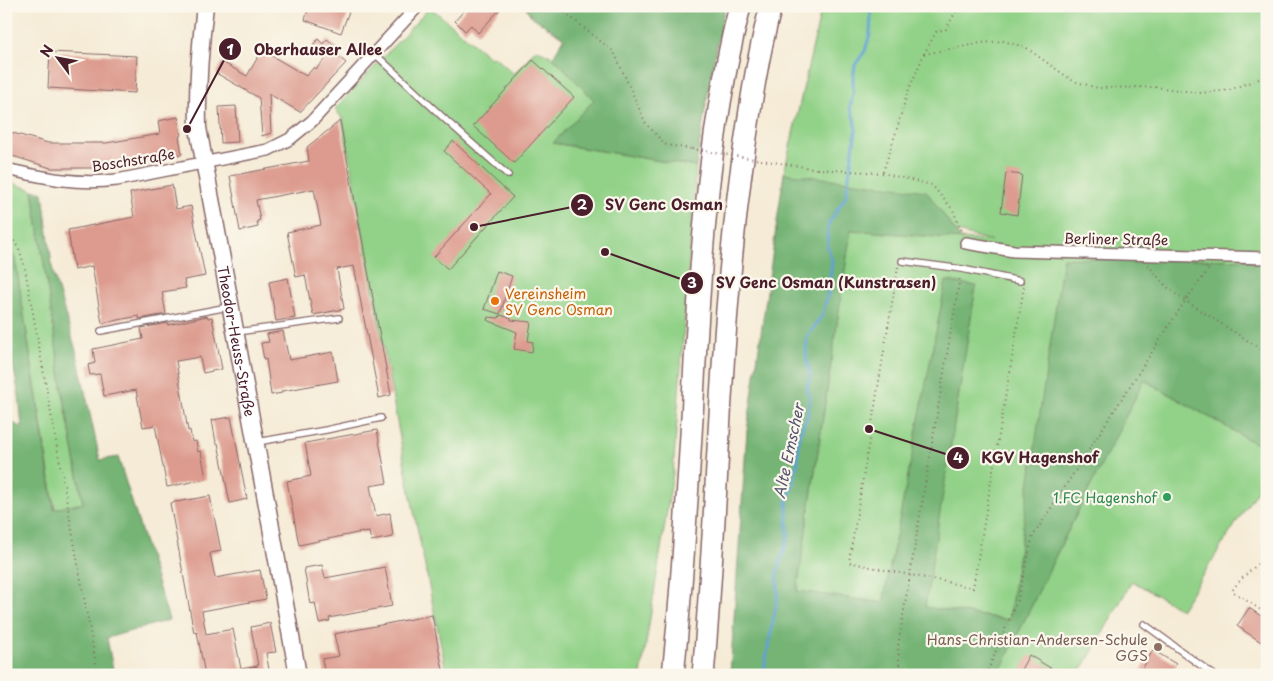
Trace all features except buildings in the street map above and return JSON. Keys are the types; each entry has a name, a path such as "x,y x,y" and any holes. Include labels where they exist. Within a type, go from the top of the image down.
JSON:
{"highway":[{"path":"673,675 680,610 698,297 705,218 718,118 731,41 740,6"},
{"path":"703,675 709,611 726,297 738,187 748,122 761,43 771,6"}],"street":[{"name":"Theodor-Heuss-Straße","path":"205,6 197,96 198,128 298,675"},
{"name":"Boschstraße","path":"6,169 46,178 94,183 268,150 290,139 312,121 418,6"},
{"name":"Berliner Straße","path":"966,243 1014,252 1267,258"}],"lane":[{"path":"374,53 508,175"},
{"path":"902,261 962,269 1020,281"},
{"path":"101,331 230,307"},
{"path":"235,332 339,318"},
{"path":"255,442 381,418"},
{"path":"1144,624 1214,675"}],"path":[{"path":"557,6 614,52 646,124 666,145 817,169 882,173 932,186 953,210 966,243"},
{"path":"882,173 906,94 924,54 936,32 946,29 959,6"},
{"path":"924,54 981,43 1003,41 1026,47 1073,81 1098,88 1155,87 1200,93 1229,90 1267,76"},
{"path":"6,228 20,251 25,269 98,675"},
{"path":"1138,254 1166,286 1185,301 1267,352"},
{"path":"986,675 1018,598 1033,536 1185,301 1218,256"},
{"path":"902,261 900,260 849,562 889,572 973,588 1025,283 1020,281"},
{"path":"900,675 898,646 962,269"},
{"path":"1267,552 1236,583 1232,592 1267,614"}],"green space":[{"path":"525,6 725,6 710,80 696,167 553,143 594,100 553,57 564,38 531,16"},
{"path":"822,6 1267,6 1267,260 1062,274 1009,620 924,607 976,286 947,281 883,603 797,591 851,229 784,173","holes":["956,232 991,241 961,239"]},
{"path":"430,7 491,58 494,56 514,74 536,49 553,57 595,100 553,143 696,167 673,473 641,675 447,675 407,477 342,118 335,109"},
{"path":"784,173 926,191 961,239 851,230 797,591 883,603 946,281 976,286 925,607 1009,620 1063,258 1267,260 1267,450 1144,380 998,675 730,675 747,431"},
{"path":"6,181 33,190 63,393 83,504 55,510 15,258 6,241"},
{"path":"33,190 43,193 53,273 77,354 100,460 118,457 169,620 107,638 114,675 6,675 6,419 22,428 19,395 6,330 6,241 15,258 54,509 83,503 63,393"},
{"path":"1144,380 1267,450 1267,475 1181,609 1132,581 1079,675 998,675 1062,543"}],"waterway":[{"name":"Alte Emscher","path":"763,675 778,594 777,574 788,537 787,502 794,482 798,460 799,434 807,417 810,398 807,388 810,376 806,356 807,337 823,314 829,288 832,261 828,249 827,233 829,223 846,196 856,130 850,108 855,65 865,51 870,34 871,15 867,6"}],"place":[{"name":"Oberhauser Allee","path":"187,129"},
{"name":"SV Genc Osman","path":"474,227"},
{"name":"SV Genc Osman (Kunstrasen)","path":"605,252"},
{"name":"Vereinsheim SV Genc Osman","path":"495,301"},
{"name":"KGV Hagenshof","path":"869,429"},
{"name":"1.FC Hagenshof","path":"1167,497"},
{"name":"Hans-Christian-Andersen-Schule GGS","path":"1158,647"}]}
